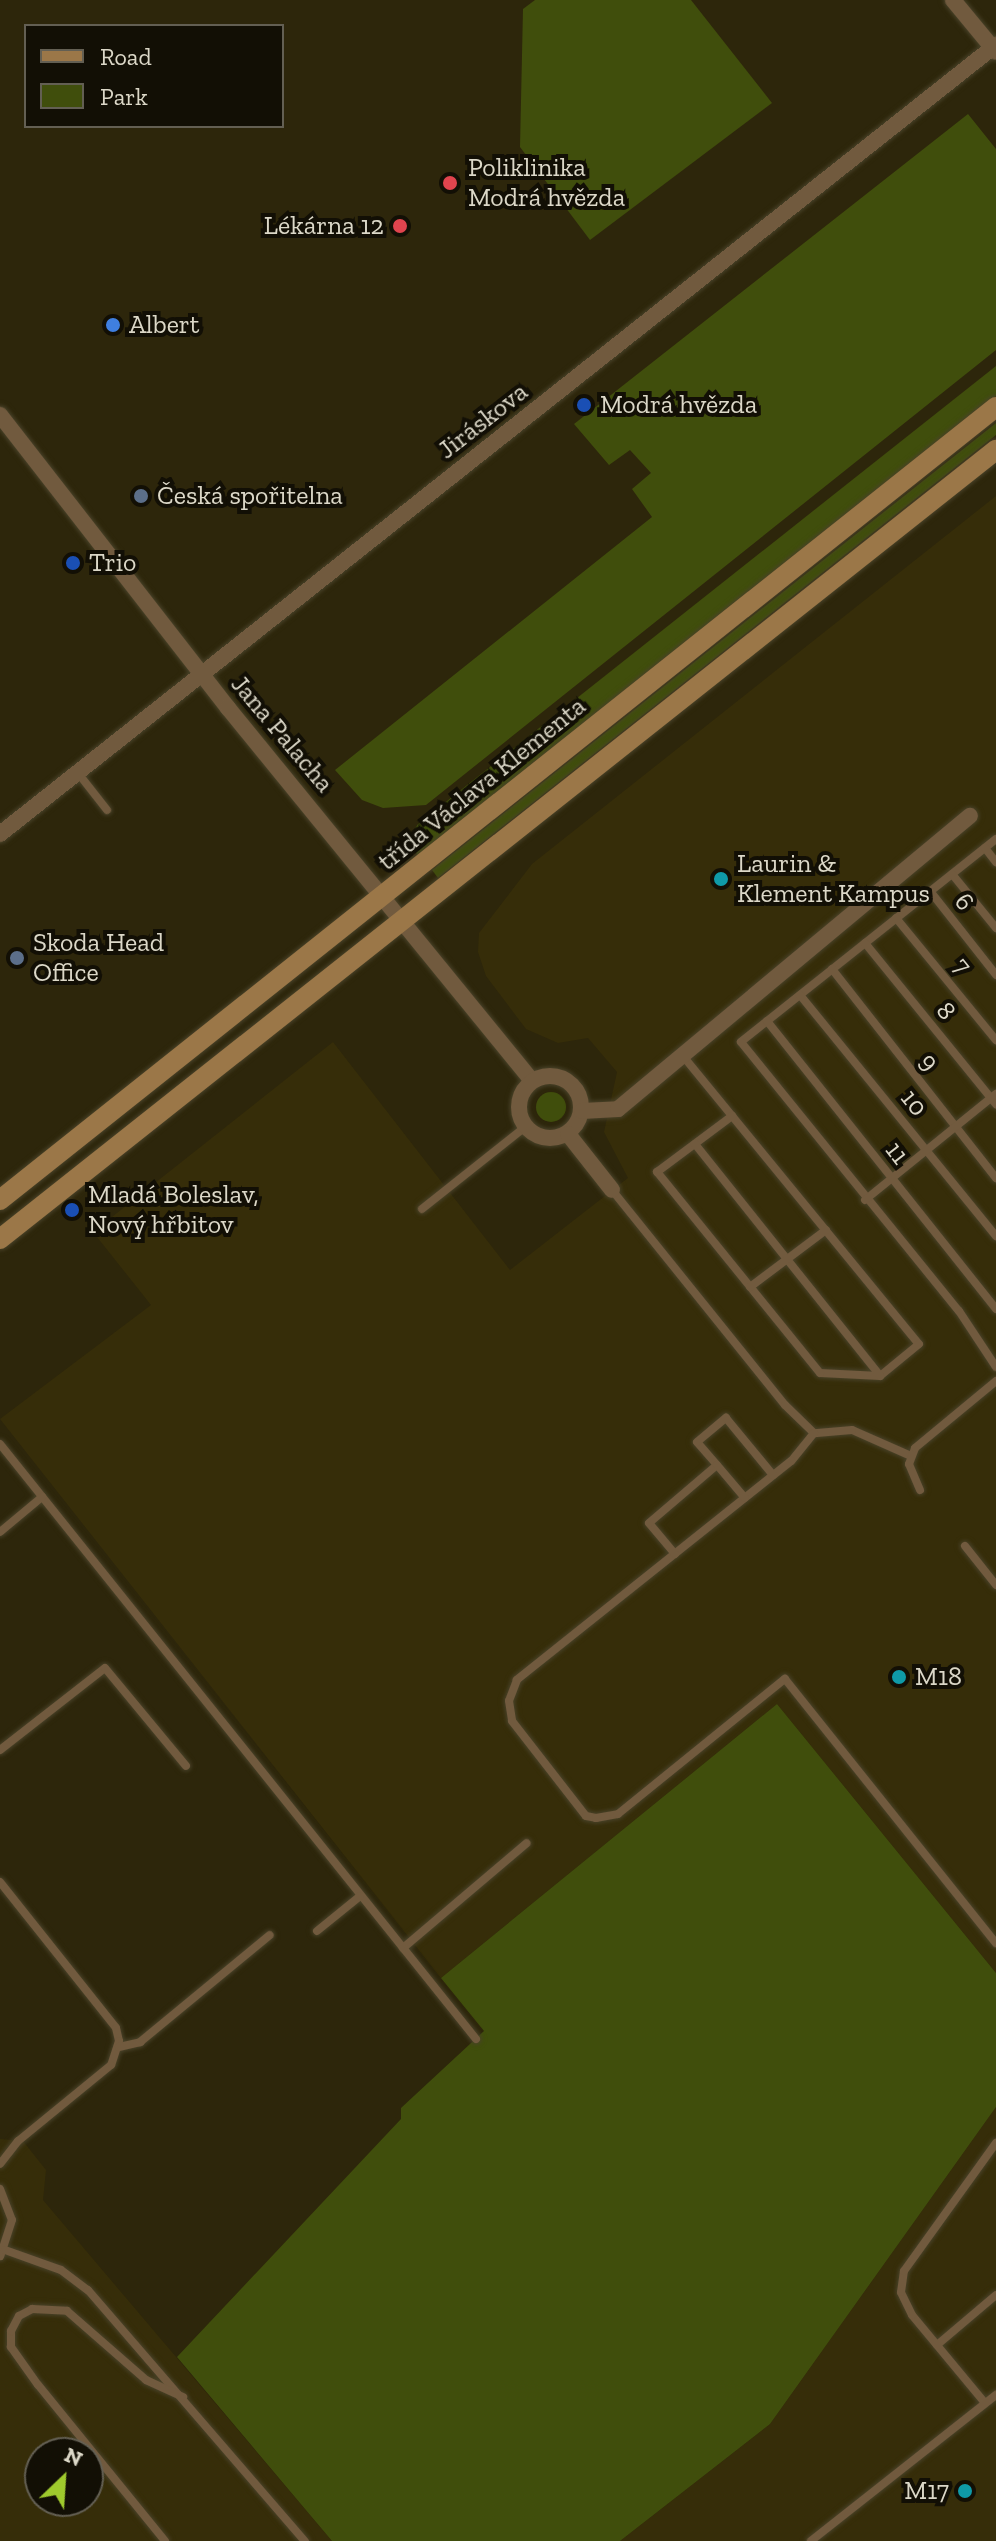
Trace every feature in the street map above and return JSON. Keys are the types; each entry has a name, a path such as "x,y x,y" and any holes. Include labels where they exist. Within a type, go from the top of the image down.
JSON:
{"street":[{"path":"953,0 995,48"},
{"name":"Jiráskova","path":"0,834 995,48"},
{"name":"třída Václava Klementa","path":"0,1200 996,407"},
{"name":"Jana Palacha","path":"0,415 201,674 532,1081"},
{"path":"0,1239 996,450"},
{"path":"582,1111 618,1109 970,816"},
{"path":"551,1076 570,1083 582,1111 568,1134 549,1139 525,1127 518,1106 532,1081 551,1076"},
{"path":"568,1134 612,1190"}],"lane":[{"path":"78,772 107,810"},
{"path":"996,839 741,1042 865,1200 959,1311 996,1367"},
{"path":"985,848 996,862"},
{"path":"952,874 996,928"},
{"name":"6","path":"930,891 996,975"},
{"name":"7","path":"896,918 996,1040"},
{"name":"8","path":"865,943 994,1098"},
{"name":"9","path":"832,969 996,1178"},
{"name":"10","path":"800,995 996,1236"},
{"name":"11","path":"767,1021 996,1309"},
{"path":"683,1056 919,1344 880,1376 820,1373 657,1172 732,1116"},
{"path":"865,1200 994,1098"},
{"path":"422,1209 525,1127"},
{"path":"695,1144 880,1376"},
{"path":"612,1190 785,1405 814,1433"},
{"path":"750,1287 826,1230"},
{"path":"911,1456 996,1381"},
{"path":"745,1498 697,1442 726,1418 773,1475"},
{"path":"911,1456 852,1430 814,1433 773,1475 517,1680 509,1701 512,1721 586,1816 618,1814 785,1679 996,1943"},
{"path":"0,1444 476,2039"},
{"path":"911,1456 920,1490"},
{"path":"675,1554 649,1523 717,1465"},
{"path":"0,1532 42,1497"},
{"path":"965,1546 996,1585"},
{"path":"0,1750 105,1668 186,1766"},
{"path":"403,1948 527,1843"},
{"path":"0,1882 116,2028 119,2047 111,2065 18,2141 0,2164"},
{"path":"317,1931 360,1896"},
{"path":"119,2047 140,2042 270,1935"},
{"path":"985,2403 937,2345 901,2292 904,2271 996,2143"},
{"path":"0,2189 12,2220 2,2253 61,2270 88,2290 305,2541"},
{"path":"937,2345 996,2295"},
{"path":"165,2541 38,2385 11,2347 11,2331 19,2316 32,2309 67,2311 146,2380 183,2397"},
{"path":"811,2541 996,2395"}],"shaded area":[{"path":"996,496 996,1973 777,1704 441,1978 0,1419 151,1305 93,1232 333,1042 510,1270 628,1178 604,1132 617,1072 588,1038 558,1043 526,1029 486,976 478,952 479,933 532,864"},
{"path":"996,2107 996,2541 620,2541 770,2424"},
{"path":"0,2139 23,2141 46,2170 43,2200 332,2541 0,2541"}],"green space":[{"path":"535,0 691,0 772,103 590,240 520,147 523,9"},
{"path":"968,114 996,149 996,350 426,805 383,808 362,800 335,770 652,517 632,489 651,473 630,450 609,465 574,424"},
{"path":"996,366 996,396 418,856 408,839 418,824"},
{"path":"996,423 996,435 438,878 432,870"},
{"path":"551,1092 562,1096 566,1107 562,1118 551,1122 540,1118 536,1107 540,1096"},
{"path":"777,1704 996,1973 996,2107 770,2424 620,2541 332,2541 177,2357 401,2119 401,2108 484,2031 441,1978"}],"place":[{"name":"Poliklinika Modrá hvězda","path":"450,183"},
{"name":"Lékárna 12","path":"400,226"},
{"name":"Albert","path":"113,325"},
{"name":"Modrá hvězda","path":"584,405"},
{"name":"Česká spořitelna","path":"141,496"},
{"name":"Trio","path":"73,563"},
{"name":"Laurin & Klement Kampus","path":"721,879"},
{"name":"Skoda Head Office","path":"17,958"},
{"name":"Mladá Boleslav, Nový hřbitov","path":"72,1210"},
{"name":"M18","path":"899,1677"},
{"name":"M17","path":"965,2491"}]}
